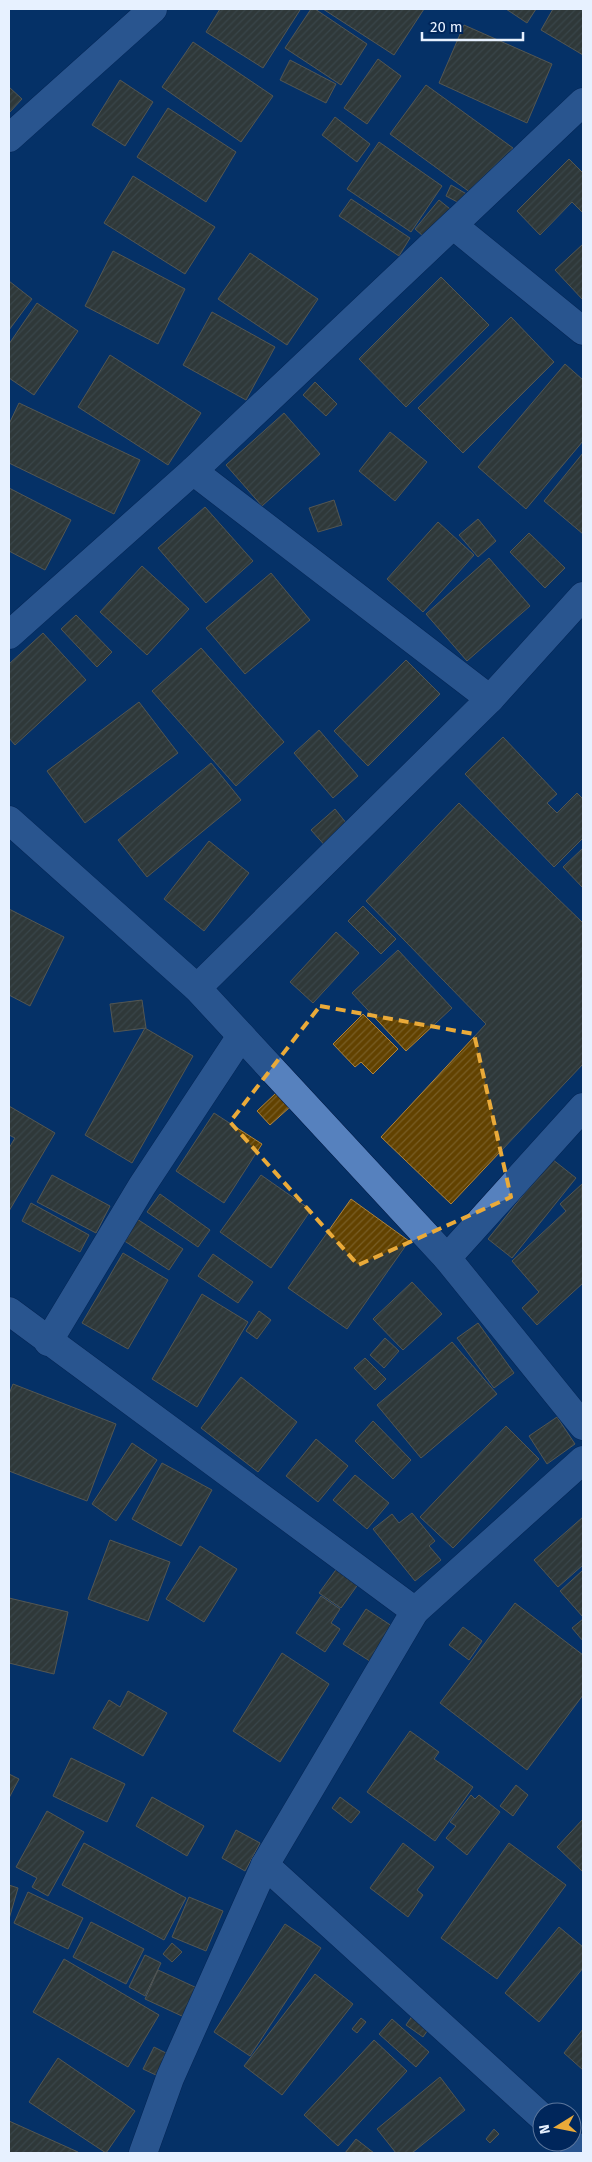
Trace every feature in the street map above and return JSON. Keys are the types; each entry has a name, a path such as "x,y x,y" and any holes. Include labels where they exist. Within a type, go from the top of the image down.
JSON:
{"street":[{"path":"9,138 153,9"},
{"path":"9,635 193,471 583,102"},
{"path":"454,226 583,331"},
{"path":"193,471 490,698"},
{"path":"197,988 490,698 583,596"},
{"path":"9,820 197,988 447,1258 583,1426"},
{"path":"48,1342 142,1186 241,1036"},
{"path":"447,1258 583,1107"},
{"path":"9,1311 48,1342 415,1611"},
{"path":"143,2153 170,2078 265,1865 415,1611 583,1460"},
{"path":"265,1865 532,2108"}],"highlighted area":[{"path":"320,1006 474,1034 511,1197 358,1265 230,1122"}],"building":[{"path":"220,9 300,10 263,68 206,32"},
{"path":"311,9 315,9 367,44 341,85 285,48"},
{"path":"323,9 424,9 394,55"},
{"path":"506,9 536,9 527,23"},
{"path":"553,9 583,9 583,55 541,30"},
{"path":"464,25 552,64 527,123 439,83"},
{"path":"193,42 273,96 241,142 162,87"},
{"path":"378,59 401,76 367,124 344,108"},
{"path":"290,60 336,84 326,103 280,80"},
{"path":"120,80 153,102 125,146 92,125"},
{"path":"426,85 513,148 478,198 390,134"},
{"path":"9,87 22,99 9,113"},
{"path":"168,108 236,152 206,202 137,157"},
{"path":"335,117 370,144 357,162 322,135"},
{"path":"379,142 442,186 411,232 347,189"},
{"path":"569,159 583,173 583,213 572,202 540,235 517,211"},
{"path":"133,176 215,227 185,274 104,223"},
{"path":"451,185 470,196 465,206 446,196"},
{"path":"351,199 410,238 399,256 339,216"},
{"path":"439,200 455,213 431,243 415,229"},
{"path":"583,244 583,300 555,270"},
{"path":"113,251 185,289 158,344 85,306"},
{"path":"250,253 318,299 287,345 218,299"},
{"path":"441,277 489,325 406,407 359,359"},
{"path":"9,281 32,299 9,330"},
{"path":"37,303 78,331 34,395 9,378 9,344"},
{"path":"212,312 275,347 246,400 183,365"},
{"path":"511,317 554,362 463,453 418,408"},
{"path":"110,355 201,413 168,465 78,407"},
{"path":"565,364 583,380 583,441 526,509 478,467"},
{"path":"315,382 337,404 326,416 303,395"},
{"path":"19,403 140,460 114,514 9,463 9,424"},
{"path":"284,413 320,454 262,506 226,465"},
{"path":"390,432 427,462 395,501 359,471"},
{"path":"583,453 583,534 544,501"},
{"path":"9,488 71,520 45,570 9,551"},
{"path":"334,500 342,525 318,532 309,508"},
{"path":"205,507 253,561 206,603 158,548"},
{"path":"478,519 496,541 478,557 459,535"},
{"path":"438,522 474,555 423,612 387,579"},
{"path":"529,533 565,568 545,588 510,552"},
{"path":"489,558 530,606 467,661 426,614"},
{"path":"142,566 189,609 147,655 100,612"},
{"path":"271,573 310,620 245,674 206,628"},
{"path":"76,615 112,652 97,667 61,629"},
{"path":"43,633 86,680 15,745 9,738 9,664"},
{"path":"201,648 284,742 236,786 152,691"},
{"path":"406,660 440,694 368,766 334,731"},
{"path":"139,702 178,753 85,823 47,771"},
{"path":"319,730 358,776 333,798 294,753"},
{"path":"503,737 557,794 547,803 557,813 577,793 583,799 583,838 554,867 465,774"},
{"path":"211,763 241,800 147,877 118,840"},
{"path":"459,803 583,923 583,1064 451,1204 381,1137 486,1024 366,901"},
{"path":"335,809 351,829 328,849 311,830"},
{"path":"209,841 249,873 204,931 164,899"},
{"path":"583,848 583,888 563,867"},
{"path":"363,906 396,939 381,954 348,921"},
{"path":"9,909 64,937 30,1006 9,995"},
{"path":"336,932 359,953 313,1003 290,982"},
{"path":"398,950 452,1008 406,1051 352,993"},
{"path":"142,1000 146,1028 114,1032 110,1004"},
{"path":"363,1014 398,1049 373,1074 361,1062 355,1067 333,1044"},
{"path":"145,1028 193,1056 132,1163 85,1135"},
{"path":"276,1093 290,1107 270,1125 257,1111"},
{"path":"9,1106 55,1133 9,1211 9,1148 15,1138 9,1135"},
{"path":"214,1113 262,1144 224,1203 176,1171"},
{"path":"552,1159 576,1178 512,1258 488,1239"},
{"path":"52,1175 110,1206 96,1233 37,1202"},
{"path":"261,1175 311,1210 271,1268 220,1232"},
{"path":"582,1184 583,1283 537,1325 522,1308 539,1292 512,1261 566,1211 560,1204"},
{"path":"160,1194 210,1230 198,1247 147,1212"},
{"path":"351,1199 409,1241 347,1329 288,1288"},
{"path":"31,1203 89,1235 80,1252 22,1221"},
{"path":"137,1219 183,1249 169,1270 123,1240"},
{"path":"123,1253 168,1280 128,1349 82,1323"},
{"path":"213,1254 253,1282 238,1303 198,1276"},
{"path":"412,1282 442,1314 403,1350 373,1319"},
{"path":"202,1294 248,1322 197,1407 152,1379"},
{"path":"259,1311 271,1320 257,1339 246,1331"},
{"path":"478,1323 514,1373 494,1388 457,1338"},
{"path":"385,1338 399,1351 384,1368 370,1355"},
{"path":"452,1342 497,1394 421,1458 377,1405"},
{"path":"365,1358 386,1379 375,1390 354,1368"},
{"path":"241,1377 297,1422 258,1472 201,1428"},
{"path":"13,1384 116,1424 87,1501 9,1471 9,1394"},
{"path":"557,1417 575,1444 547,1464 529,1436"},
{"path":"373,1421 411,1460 393,1479 355,1441"},
{"path":"506,1426 539,1459 453,1548 420,1517"},
{"path":"316,1439 348,1466 318,1502 286,1476"},
{"path":"132,1443 157,1460 116,1521 92,1504"},
{"path":"162,1463 212,1490 181,1546 132,1519"},
{"path":"355,1475 389,1503 367,1529 333,1500"},
{"path":"412,1513 435,1541 429,1546 441,1560 415,1581 373,1529 392,1514 399,1523"},
{"path":"583,1517 583,1565 558,1587 534,1560"},
{"path":"110,1540 170,1562 148,1621 88,1599"},
{"path":"200,1546 237,1569 204,1622 166,1599"},
{"path":"338,1567 359,1583 341,1608 319,1593"},
{"path":"583,1570 583,1617 560,1591"},
{"path":"321,1596 340,1609 331,1623 340,1629 325,1652 296,1633"},
{"path":"9,1598 68,1612 54,1674 9,1663"},
{"path":"515,1603 583,1655 583,1695 527,1770 440,1703"},
{"path":"366,1609 398,1630 376,1665 343,1644"},
{"path":"583,1619 583,1641 572,1628"},
{"path":"463,1627 482,1641 469,1660 449,1645"},
{"path":"282,1653 329,1684 280,1762 233,1731"},
{"path":"128,1691 167,1713 143,1756 93,1728 109,1700 120,1707"},
{"path":"410,1731 439,1752 434,1759 473,1787 435,1841 367,1792"},
{"path":"71,1758 125,1784 107,1822 53,1796"},
{"path":"9,1774 19,1779 9,1798"},
{"path":"516,1785 528,1795 513,1816 500,1806"},
{"path":"471,1795 475,1799 479,1795 500,1812 467,1855 446,1838 456,1826 450,1822"},
{"path":"152,1797 204,1826 187,1856 136,1826"},
{"path":"340,1797 360,1812 351,1823 332,1808"},
{"path":"47,1811 84,1832 48,1896 32,1887 37,1878 16,1867"},
{"path":"583,1819 583,1872 557,1847"},
{"path":"236,1830 260,1843 245,1871 222,1858"},
{"path":"84,1843 186,1898 164,1940 62,1885"},
{"path":"403,1843 434,1867 417,1890 423,1895 408,1917 370,1888"},
{"path":"509,1843 566,1885 497,1979 441,1938"},
{"path":"9,1885 18,1888 9,1919"},
{"path":"28,1892 83,1918 68,1949 14,1923"},
{"path":"189,1897 223,1911 206,1951 172,1937"},
{"path":"91,1922 144,1949 126,1984 73,1957"},
{"path":"285,1924 321,1948 250,2056 214,2032"},
{"path":"559,1927 583,1947 583,1968 539,2022 505,1993"},
{"path":"172,1943 182,1952 172,1962 163,1954"},
{"path":"145,1955 161,1963 145,1996 129,1987"},
{"path":"64,1959 159,2015 128,2067 33,2012"},
{"path":"158,1970 197,1988 184,2017 145,1999"},
{"path":"315,1974 353,2004 282,2095 244,2066"},
{"path":"417,2009 434,2021 423,2037 406,2025"},
{"path":"361,2018 366,2022 357,2033 352,2029"},
{"path":"392,2019 429,2052 416,2067 379,2034"},
{"path":"583,2029 583,2070 564,2053"},
{"path":"374,2040 407,2071 338,2146 304,2115"},
{"path":"154,2047 168,2054 158,2076 143,2069"},
{"path":"58,2058 135,2111 106,2153 29,2102"},
{"path":"440,2077 465,2110 412,2153 396,2153 377,2129"},
{"path":"9,2121 78,2152 9,2153"},
{"path":"494,2129 499,2134 490,2143 486,2139"},
{"path":"356,2139 374,2153 345,2153"}]}
